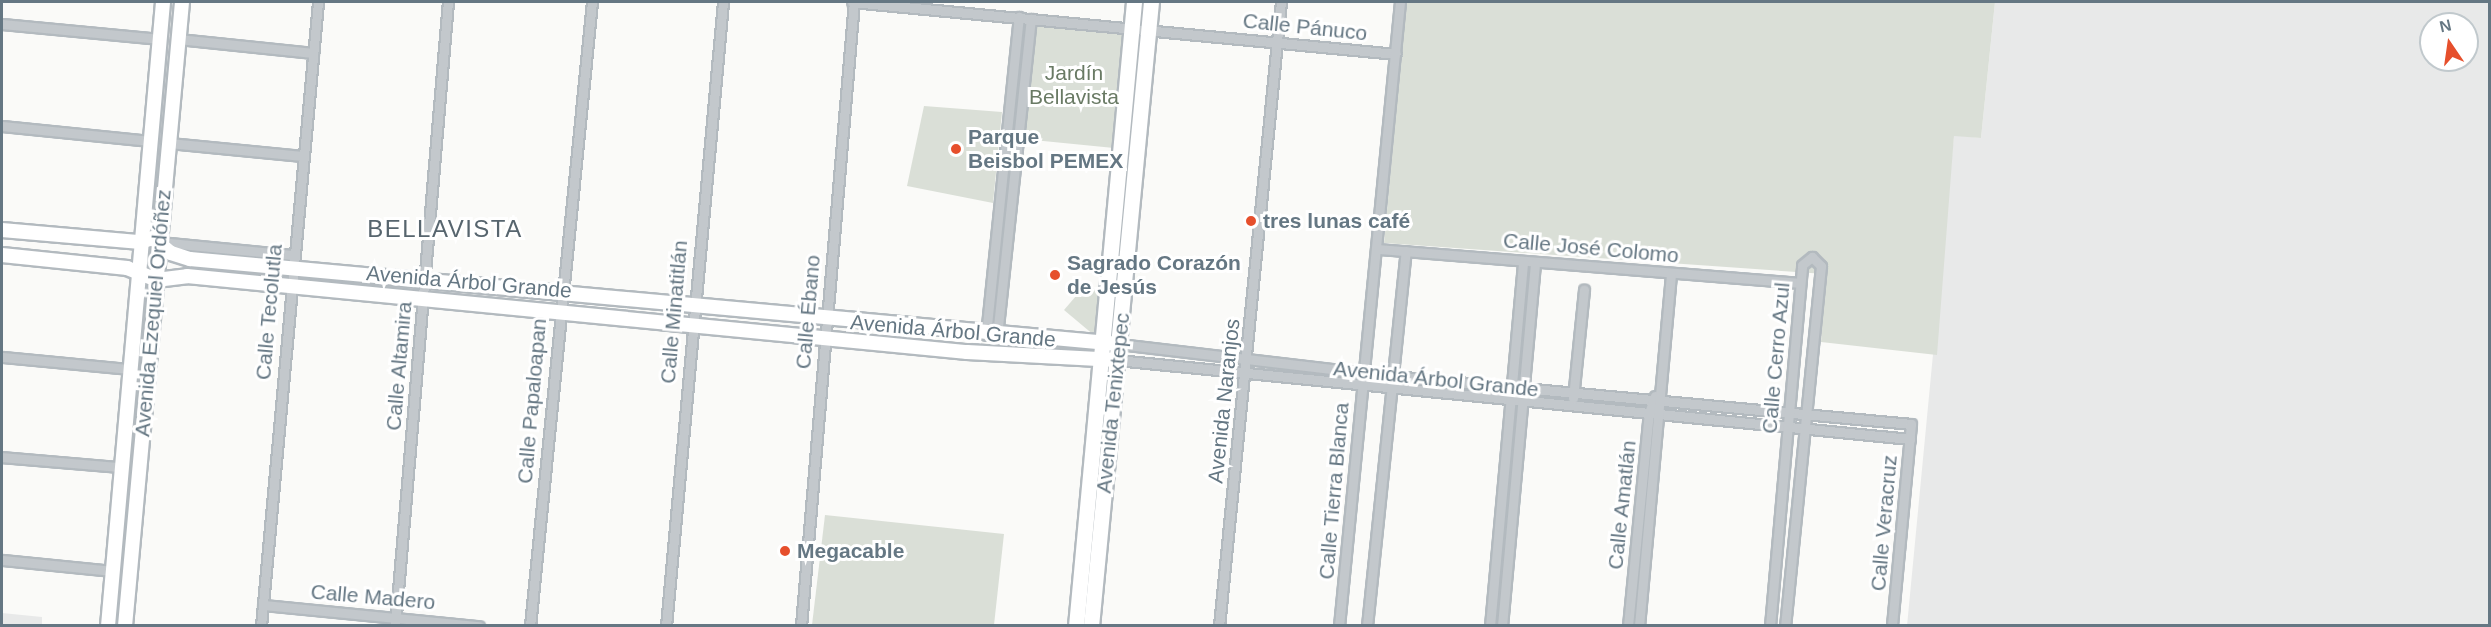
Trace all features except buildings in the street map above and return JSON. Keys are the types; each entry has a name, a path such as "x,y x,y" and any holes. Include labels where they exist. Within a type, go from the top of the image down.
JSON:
{"main road":[{"name":"Avenida Tenixtepec","path":"1076,626 1134,2"},
{"name":"Avenida Tenixtepec","path":"1091,626 1151,2"},
{"path":"1086,516 1101,517"}],"street":[{"name":"Avenida Ezequiel Ordóñez","path":"108,626 119,467 163,2"},
{"name":"Avenida Ezequiel Ordóñez","path":"124,626 182,2"},
{"name":"Calle Tecolutla","path":"261,626 289,288 318,2"},
{"name":"Calle Altamira","path":"396,622 448,2"},
{"name":"Calle Papaloapan","path":"530,626 560,289 592,2"},
{"name":"Calle Minatitlán","path":"666,626 690,325 723,2"},
{"name":"Calle Pánuco","path":"853,2 1396,54"},
{"name":"Calle Ébano","path":"801,626 853,2"},
{"name":"Avenida Naranjos","path":"1220,626 1281,2"},
{"name":"Calle Tierra Blanca","path":"1339,626 1363,372 1378,249 1400,2"},
{"path":"992,335 1019,17"},
{"path":"992,335 1031,19"},
{"path":"2,24 160,39"},
{"path":"178,39 313,52"},
{"path":"2,126 150,141"},
{"path":"169,143 302,156"},
{"path":"2,230 159,242"},
{"name":"Avenida Árbol Grande","path":"159,242 180,257 292,261 424,278 560,289 692,307 992,335 1101,342 1393,376 1652,400"},
{"name":"Calle José Colomo","path":"1378,249 1800,283"},
{"path":"1367,626 1406,251"},
{"name":"Avenida Árbol Grande","path":"2,255 137,273 156,280 187,276 422,301 824,338 1118,360 1391,390 1910,439"},
{"name":"Calle Cerro Azul","path":"1770,626 1800,283 1805,260 1818,260 1812,355 1785,626"},
{"path":"1490,626 1523,261"},
{"path":"1502,626 1535,262"},
{"name":"Calle Amatlán","path":"1639,626 1660,415 1671,273"},
{"path":"1573,407 1584,290"},
{"path":"1517,326 1530,327"},
{"path":"1794,353 1812,355"},
{"path":"2,357 128,369"},
{"path":"1792,376 1809,377"},
{"path":"1660,396 1806,414"},
{"name":"Calle Amatlán","path":"1628,626 1649,413 1652,400 1660,396"},
{"name":"Calle Veracruz","path":"1806,414 1911,424 1892,626"},
{"path":"2,457 119,467 130,459 139,460"},
{"path":"119,467 126,481 136,481"},
{"path":"2,560 113,571"},
{"path":"1773,587 1788,588"},
{"name":"Calle Madero","path":"263,605 396,622 479,626"}],"shaded area":[{"path":"1995,2 2489,2 2489,625 1907,626 1954,135 1981,138"},
{"path":"2,613 42,617 42,625 2,625"}],"green space":[{"path":"1406,2 1995,2 1981,138 1954,136 1937,355 1821,342 1825,274 1384,243"},
{"name":"Jardín Bellavista","path":"1033,21 1127,31 1114,148 1023,139"},
{"name":"Parque Beisbol PEMEX","path":"924,106 1002,112 993,203 907,186"},
{"path":"1099,288 1095,336 1064,310 1082,289"},
{"path":"825,515 1004,534 994,625 812,625"}],"place":[{"name":"Parque Beisbol PEMEX","path":"956,149"},
{"name":"tres lunas café","path":"1251,221"},
{"name":"Sagrado Corazón de Jesús","path":"1055,275"},
{"name":"Megacable","path":"785,551"}],"district":[{"name":"BELLAVISTA","path":"445,229"}]}
